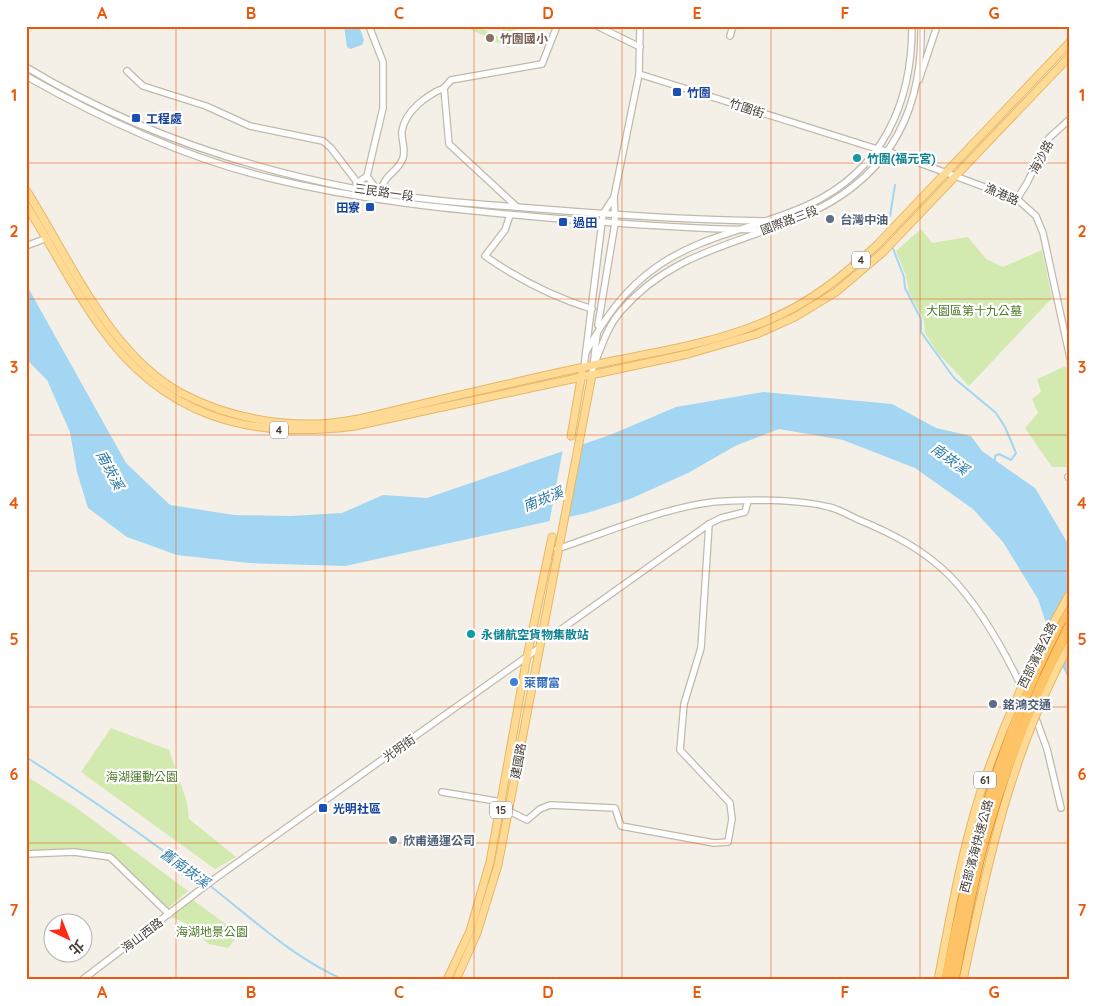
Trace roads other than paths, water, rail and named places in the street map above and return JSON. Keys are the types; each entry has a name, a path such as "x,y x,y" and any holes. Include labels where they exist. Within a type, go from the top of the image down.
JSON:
{"highway":[{"name":"西部濱海快速公路","path":"946,980 970,866 996,771 1012,727 1035,675 1070,609"},
{"name":"西部濱海快速公路","path":"954,980 985,836 1004,777 1043,678 1070,625"}],"main road":[{"name":"4","path":"26,190 105,321 128,350 148,369 182,393 210,407 246,418 322,424 367,417 584,367 717,339 790,310 818,294 860,260 907,215 1070,42"},
{"name":"4","path":"26,205 99,326 144,377 176,400 222,420 275,431 322,431 365,424 730,343 795,317 850,281 883,252 1070,56"},
{"path":"571,436 584,367"},
{"name":"15","path":"556,537 592,374"},
{"name":"建國路","path":"456,980 486,908 498,865 557,549 556,537"},
{"name":"建國路","path":"447,980 470,931 485,884 502,802 527,657 556,537"},
{"name":"西部濱海公路","path":"938,980 960,869 988,770 1011,710 1045,638 1070,593"},
{"name":"西部濱海公路","path":"963,980 983,884 1003,805 1040,704 1070,644"}],"street":[{"path":"351,188 367,176 383,108 383,62 368,26"},
{"path":"379,201 383,181 403,159 405,150 402,130 411,114 428,95 444,88 451,80 542,64 558,26"},
{"path":"597,26 640,47"},
{"path":"592,374 615,223 614,197 638,74 640,26"},
{"path":"730,36 733,26"},
{"name":"國際路三段","path":"586,352 605,317 623,296 654,268 678,254 808,205 857,172 882,150 907,87 912,55 912,26"},
{"name":"國際路三段","path":"594,365 614,320 647,287 694,256 803,216 839,196 857,183 907,115 918,82 921,26"},
{"path":"918,82 922,77 937,26"},
{"name":"三民路一段","path":"26,67 65,90 140,125 270,169 351,188 517,207 604,214 764,221"},
{"path":"127,72 143,86 206,106 250,126 322,141 331,148 363,190"},
{"name":"竹圍街","path":"638,74 882,150"},
{"name":"三民路一段","path":"26,76 117,124 215,161 268,178 379,201 510,215 615,223 764,230"},
{"path":"444,88 448,144 517,207"},
{"name":"海沙路","path":"1016,199 1049,138 1070,119"},
{"name":"漁港路","path":"882,150 1016,199 1036,216 1044,233 1070,358"},
{"path":"367,176 380,192"},
{"path":"584,367 602,222 604,214 614,197"},
{"path":"510,215 505,230 485,256 510,273 562,300 592,309"},
{"path":"26,246 47,238"},
{"path":"540,638 556,634 710,524 720,518 745,512 748,501"},
{"path":"557,549 673,511 712,502 748,501 810,503 831,507 906,542 949,575 985,621 1018,678 1033,710 1047,749 1061,808"},
{"path":"509,811 527,820 540,809 550,805 615,808 621,826 714,843 728,842 732,818 730,803 680,750 684,704 701,648 710,524"},
{"name":"光明街","path":"213,880 539,648"},
{"path":"442,792 502,802"},
{"path":"26,854 82,852 110,857 169,914"},
{"name":"海山西路","path":"82,980 213,880"}],"water":[{"path":"344,26 359,26 364,40 362,45 350,49 347,47"},
{"name":"南崁溪","path":"26,284 126,463 170,505 234,515 291,516 342,513 383,495 427,498 610,435 676,407 763,392 892,404 936,428 971,436 982,451 1035,488 1070,547 1070,683 1055,650 1038,599 1003,542 973,509 915,468 843,440 779,429 735,446 688,473 630,499 587,513 345,566 249,563 177,555 127,537 88,508 77,472 70,432 47,380 26,359"}],"waterway":[{"path":"890,216 895,185"},
{"path":"892,246 904,277 905,288 921,319 921,332 954,378 996,413 1005,427 1016,453 1011,460 999,454 995,456 995,462"},
{"name":"舊南崁溪","path":"26,757 158,847 287,947 344,980"}],"place":[{"name":"竹圍國小","path":"490,38"},
{"name":"竹圍","path":"677,92"},
{"name":"工程處","path":"136,118"},
{"name":"竹圍(福元宮)","path":"857,158"},
{"name":"田寮","path":"370,207"},
{"name":"台灣中油","path":"830,219"},
{"name":"過田","path":"563,222"},
{"name":"永儲航空貨物集散站","path":"471,634"},
{"name":"萊爾富","path":"514,682"},
{"name":"銘鴻交通","path":"993,704"},
{"name":"光明社區","path":"323,808"},
{"name":"欣甫通運公司","path":"393,840"}],"park label":[{"name":"大園區第十九公墓","path":"974,310"},
{"name":"海湖運動公園","path":"142,776"},
{"name":"海湖地景公園","path":"212,931"}]}
